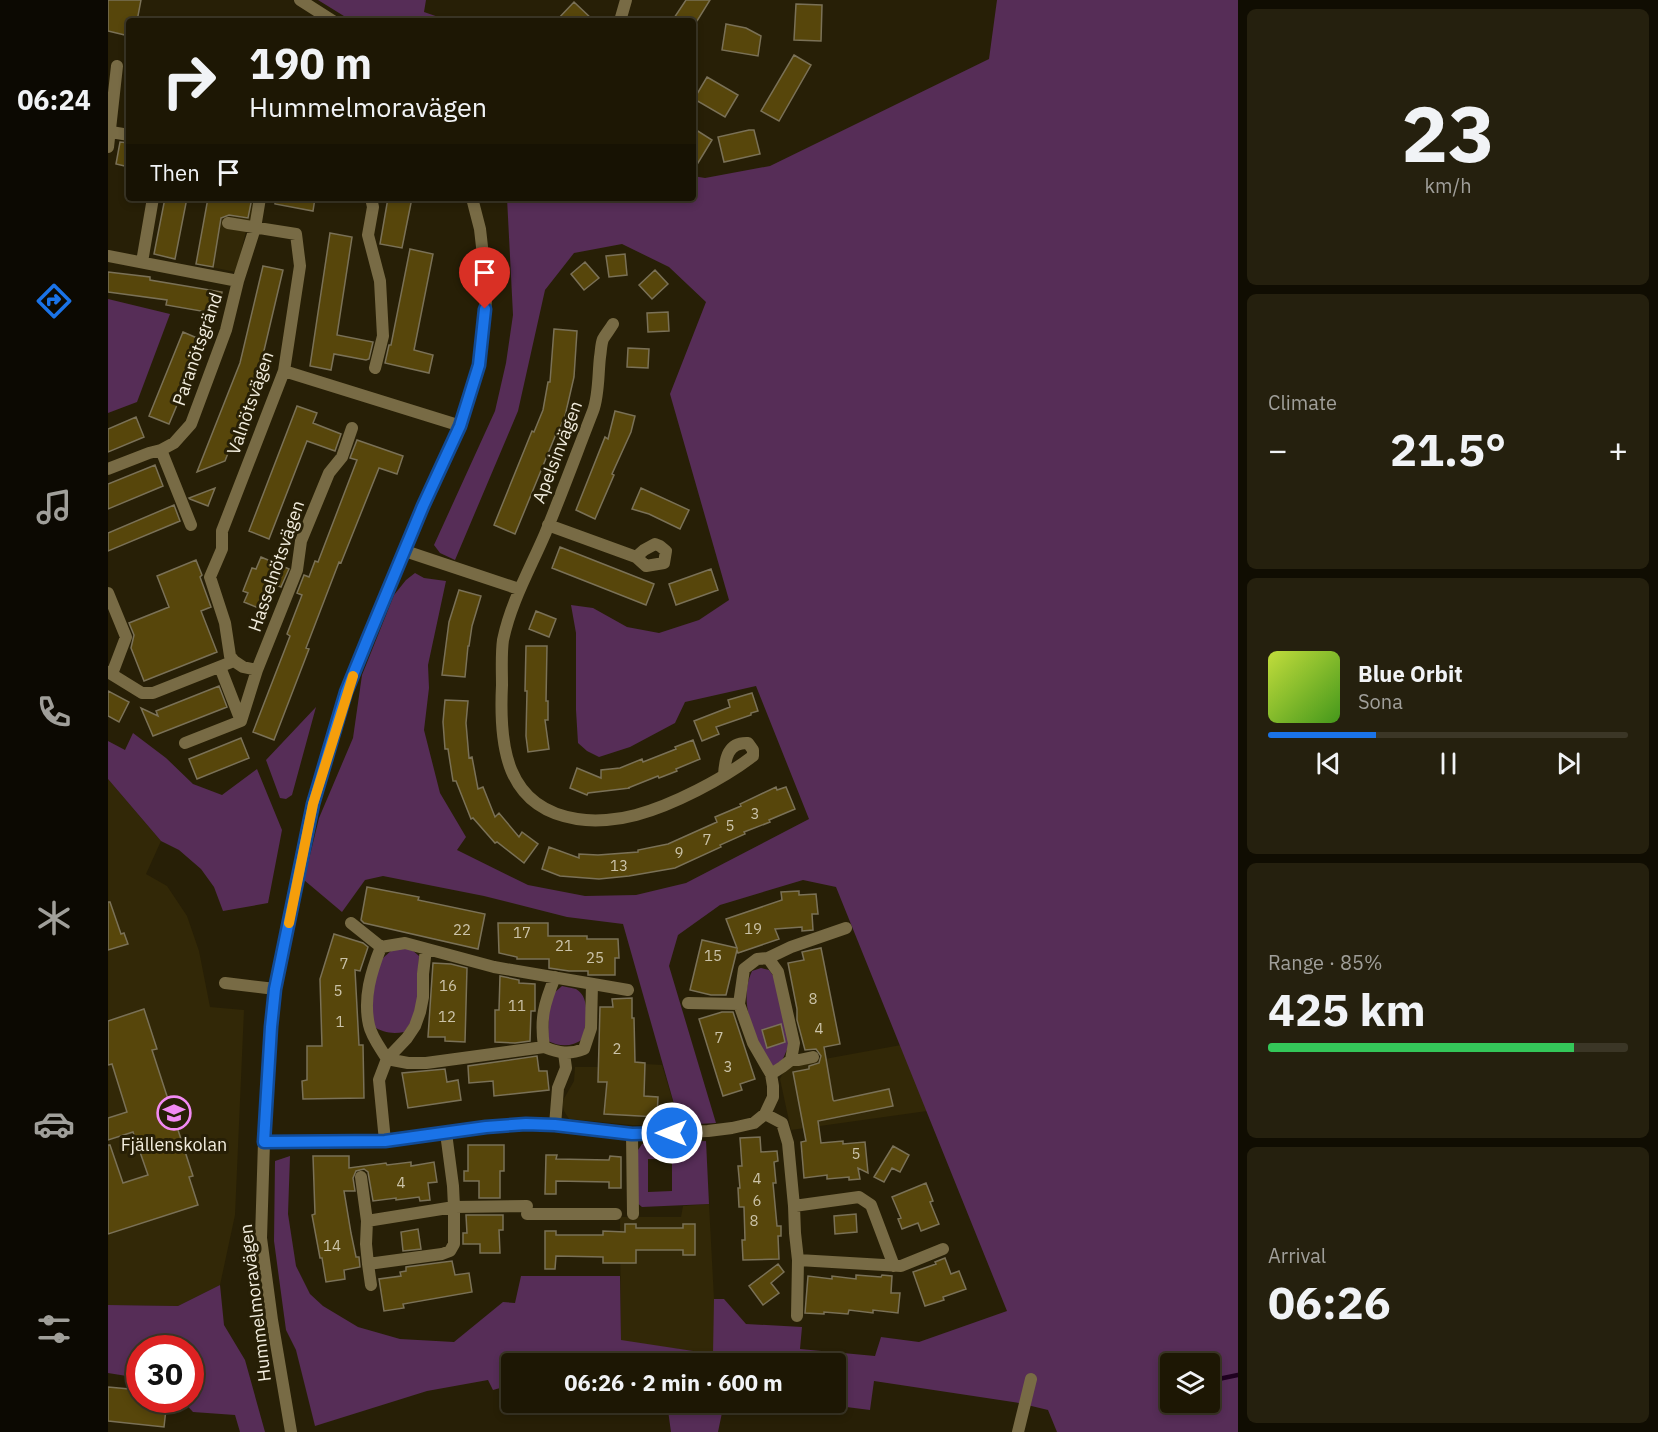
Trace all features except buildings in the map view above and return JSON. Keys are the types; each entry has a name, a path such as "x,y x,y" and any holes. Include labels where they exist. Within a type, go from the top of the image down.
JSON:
{"street":[{"path":"621,18 626,0"},
{"path":"304,2 328,18"},
{"path":"108,147 117,66"},
{"path":"111,132 126,134"},
{"path":"142,262 152,201"},
{"name":"Paranötsgränd","path":"108,469 174,443 191,424 226,330 238,281 255,228 260,201"},
{"path":"372,201 373,207 368,235 380,281 382,336 375,368"},
{"name":"Hummelmoravägen","path":"291,1432 261,1238 264,1142 275,989 313,804 346,692 423,506 460,426 479,365 487,291 480,229 473,201"},
{"path":"228,223 255,228"},
{"name":"Valnötsvägen","path":"234,661 210,577 222,549 222,531 284,371 300,266 296,234 255,228"},
{"path":"108,256 238,281"},
{"name":"Apelsinvägen","path":"613,324 602,341 595,406 548,525 519,589 503,641 501,701 504,750 510,770 532,801 550,812 567,818 585,820 635,816 685,796 739,767 753,756 753,750 748,742 739,742 732,747 728,753 724,775"},
{"path":"284,371 460,426"},
{"name":"Hasselnötsvägen","path":"241,721 257,670 297,570 301,541 330,473 342,457 352,428"},
{"path":"161,450 191,525"},
{"path":"548,525 636,557 646,566 664,563 666,551"},
{"path":"405,551 519,589"},
{"path":"108,593 126,637 110,673 142,693 153,693 234,661 243,667 257,670"},
{"path":"185,743 241,721 220,667"},
{"path":"351,923 381,947 405,943 494,967 628,990"},
{"path":"264,1142 385,1141 486,1127 526,1124 632,1134 732,1128 754,1123 765,1114 773,1097 773,1086 771,1074 753,1043 739,1004 744,969 757,959 768,958 791,947 846,928"},
{"path":"381,947 369,983 367,1002 369,1027 387,1059 408,1063 426,1063 544,1047 564,1053 584,1049 591,1028 592,984"},
{"path":"385,1141 380,1080 387,1059 407,1038 420,1012 426,949"},
{"path":"768,958 778,972 794,1043 791,1059 771,1074"},
{"path":"544,1047 542,1029 544,1004 555,977"},
{"path":"225,984 275,989"},
{"path":"688,1003 739,1004"},
{"path":"555,1125 558,1088 566,1068 564,1053"},
{"path":"791,1059 813,1058"},
{"path":"765,1114 782,1123 788,1143 798,1260 797,1316"},
{"path":"368,1264 450,1251 454,1244 454,1207 446,1133"},
{"path":"632,1134 633,1214"},
{"path":"361,1177 367,1221 366,1244 371,1285"},
{"path":"794,1206 859,1197 871,1205 894,1266"},
{"path":"367,1221 454,1207 616,1214"},
{"path":"798,1260 901,1266 943,1249"},
{"path":"1018,1432 1031,1378"}],"shaded area":[{"path":"318,0 426,0 424,12 441,18 347,18"},
{"path":"997,0 1238,0 1238,1432 1057,1432 1048,1410 1019,1403 874,1381 870,1410 846,1407 846,1353 875,1356 881,1337 919,1342 1007,1311 836,887 803,880 720,905 678,935 669,966 716,1123 680,1125 623,924 567,917 484,896 383,876 365,880 342,912 304,880 319,818 353,738 362,675 394,595 415,573 424,578 446,581 428,665 429,688 424,730 440,793 466,837 457,850 528,885 585,896 636,895 686,883 809,819 756,686 685,702 675,723 630,747 599,757 578,743 576,633 571,605 593,608 627,627 659,633 699,620 729,600 670,394 706,302 669,267 622,244 574,253 545,290 518,411 455,560 440,553 434,545 495,411 506,363 513,315 507,201 696,201 696,176 705,178 770,166 989,59"},
{"path":"207,201 254,201 251,222 246,231 236,272 196,264"},
{"path":"108,299 170,314 137,402 108,413"},
{"path":"316,707 292,795 286,799 280,798 266,760"},
{"path":"133,733 166,758 193,784 222,795 257,769 282,830 268,903 223,911 214,887 201,869 179,850 161,841 108,779 108,741 125,750"},
{"name":"Fjällenskolan","path":"108,779 161,841 146,874 167,886 187,916 199,951 210,1007 244,1010 235,1215 220,1285 178,1306 108,1305"},
{"path":"395,948 411,949 419,956 417,1008 404,1032 396,1033 384,1032 373,1026 372,1010 378,968 382,959"},
{"path":"761,968 769,970 777,981 790,1043 781,1063 770,1069 754,1033 747,1008 748,983 752,971"},
{"path":"562,986 576,989 581,993 586,1005 583,1039 575,1044 557,1044 548,1041 549,1002"},
{"path":"901,1045 927,1111 791,1130 780,1079 784,1071 792,1065"},
{"path":"598,1061 662,1065 680,1125 632,1125 569,1119 562,1102 574,1081 575,1067 598,1067"},
{"path":"706,1141 709,1204 642,1207 636,1202 636,1153 642,1144","holes":["648,1159 672,1159 672,1191 648,1192"]},
{"path":"290,1156 288,1214 296,1266 310,1294 323,1306 358,1327 400,1339 454,1342 503,1302 515,1303 521,1276 620,1276 621,1340 706,1353 501,1353 501,1388 493,1390 488,1380 427,1391 315,1426 296,1350 286,1330 274,1241 275,1161"},
{"path":"709,1204 714,1299 714,1353 621,1341 620,1217 681,1217 683,1206","holes":["625,1224 635,1224 636,1228 683,1228 683,1224 695,1224 695,1255 683,1255 683,1250 636,1250 625,1263"]},
{"path":"220,1285 224,1325 245,1360 265,1432 240,1432 235,1415 204,1413 204,1335 126,1335 126,1376 108,1373 108,1305 178,1306"},
{"path":"714,1299 724,1299 746,1324 802,1327 800,1349 843,1353 713,1353"},
{"path":"668,1413 722,1413 718,1432 671,1432"}],"waterway":[{"path":"1220,1379 1238,1375"}],"slow traffic":[{"path":"289,923 313,804 346,692 353,676"}],"place":[{"name":"Fjällenskolan","path":"174,1113"}],"route":[{"path":"485,309 479,365 460,426 423,506 346,692 313,804 275,989 264,1142 385,1141 486,1127 526,1124 632,1134 672,1133"}]}
